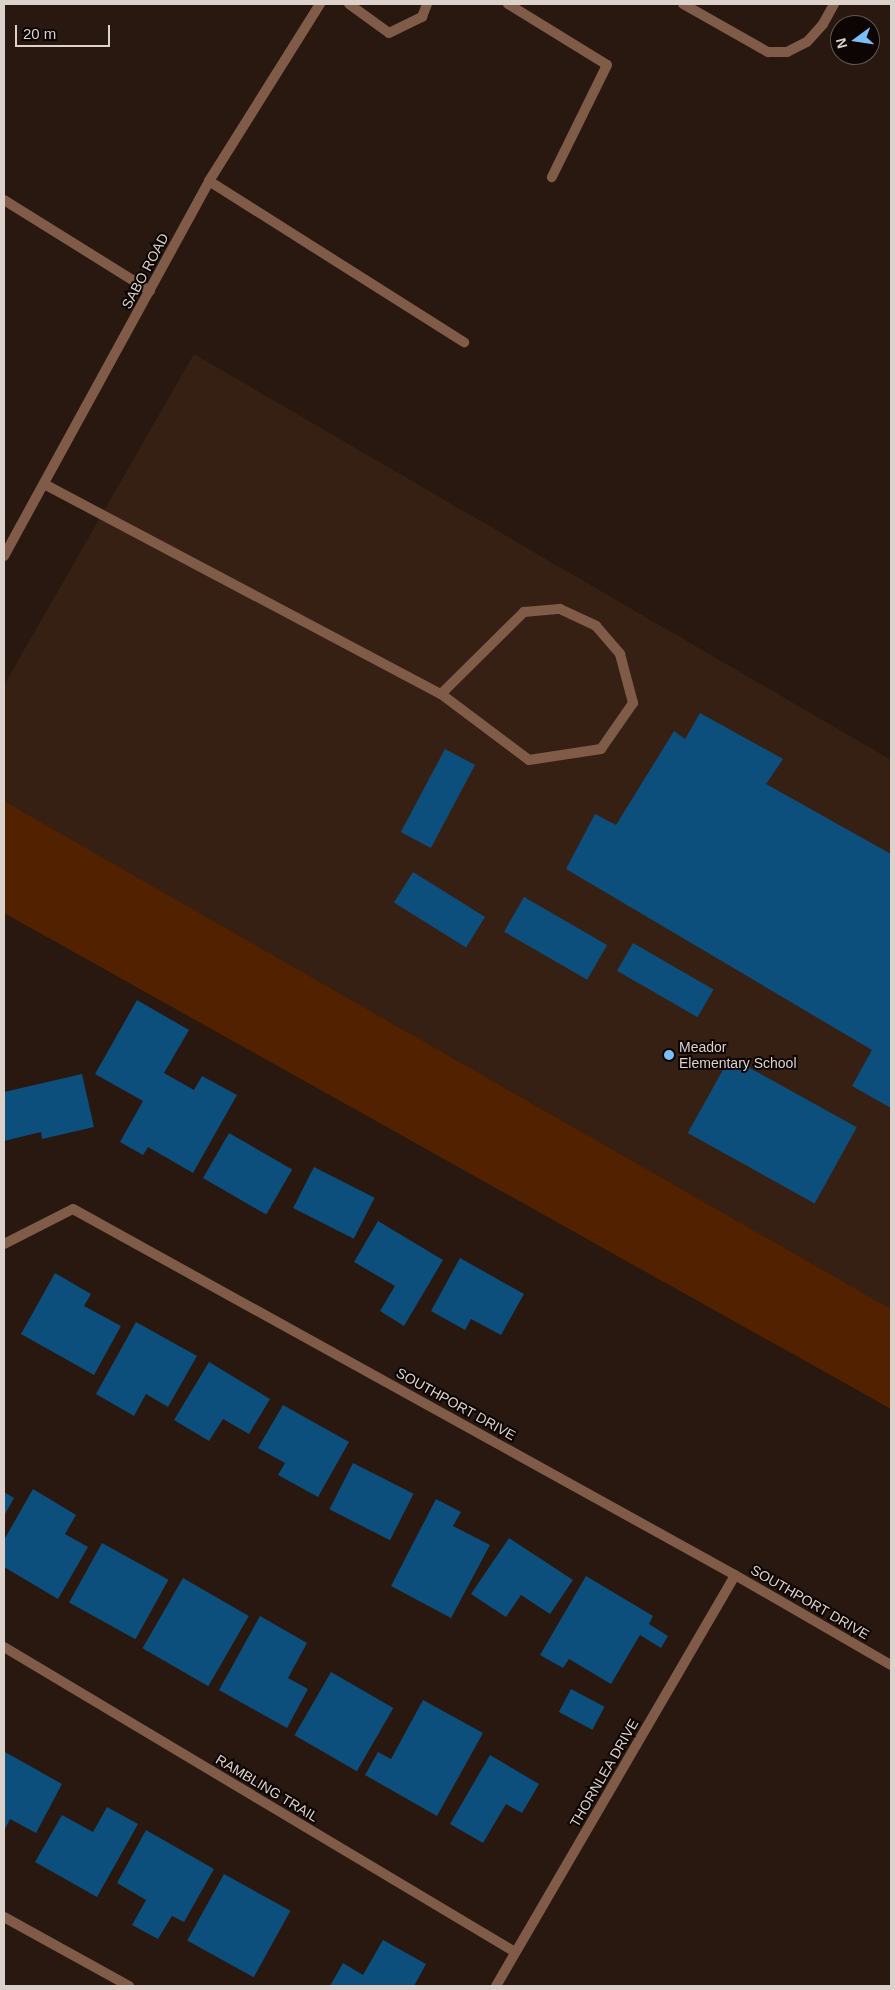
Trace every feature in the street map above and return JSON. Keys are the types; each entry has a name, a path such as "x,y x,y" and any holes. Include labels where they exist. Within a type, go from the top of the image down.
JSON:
{"street":[{"name":"SABO ROAD","path":"4,556 210,181 320,4"},
{"path":"349,4 389,33 422,17 427,4"},
{"path":"508,4 607,65 552,178"},
{"path":"683,4 768,52 787,52 807,42 822,24 834,4"},
{"path":"210,181 464,342"},
{"path":"4,200 150,291"},
{"path":"44,484 441,694 529,760 601,749 634,703 620,654 596,626 560,609 524,612 441,694"},
{"name":"SOUTHPORT DRIVE","path":"4,1244 73,1209 736,1575 891,1665"},
{"name":"THORNLEA DRIVE","path":"496,1986 736,1575"},
{"name":"RAMBLING TRAIL","path":"4,1647 516,1952"},
{"path":"4,1917 129,1986"}],"shaded area":[{"name":"Meador Elementary School","path":"194,354 891,760 891,1309 4,801 4,685"},
{"path":"4,801 891,1309 891,1409 4,913"}],"building":[{"path":"700,713 783,759 766,784 891,854 891,1108 852,1086 872,1050 566,869 595,814 616,825 674,731 685,739"},
{"path":"445,749 475,765 431,848 401,832"},
{"path":"413,872 485,917 466,948 394,903"},
{"path":"524,897 607,945 587,980 504,932"},
{"path":"633,943 714,990 698,1017 617,971"},
{"path":"137,1000 189,1030 164,1073 194,1090 202,1076 237,1095 193,1173 148,1147 143,1155 120,1142 143,1101 95,1074"},
{"path":"730,1057 857,1127 815,1203 688,1133"},
{"path":"82,1074 94,1127 42,1139 41,1132 4,1141 4,1092"},
{"path":"229,1133 292,1170 266,1215 203,1178"},
{"path":"314,1167 375,1198 354,1239 293,1208"},
{"path":"378,1221 443,1260 404,1326 380,1311 395,1286 354,1262"},
{"path":"460,1258 524,1294 501,1335 471,1319 465,1330 431,1311"},
{"path":"55,1273 91,1294 84,1306 121,1326 94,1375 21,1334"},
{"path":"136,1322 197,1356 168,1407 146,1394 134,1416 96,1394"},
{"path":"209,1362 270,1399 249,1434 223,1419 209,1441 174,1420"},
{"path":"283,1405 349,1442 318,1497 278,1475 285,1463 258,1448"},
{"path":"353,1463 414,1494 390,1540 329,1509"},
{"path":"33,1489 76,1515 65,1534 88,1547 58,1599 4,1567 4,1540"},
{"path":"4,1492 14,1498 4,1516"},
{"path":"436,1499 461,1512 453,1526 490,1545 451,1618 391,1586"},
{"path":"509,1538 573,1580 550,1614 521,1595 506,1617 471,1594"},
{"path":"102,1543 168,1580 136,1639 69,1602"},
{"path":"586,1576 653,1616 649,1624 668,1636 661,1648 640,1635 611,1684 569,1659 563,1668 540,1655"},
{"path":"183,1578 249,1616 208,1686 142,1648"},
{"path":"260,1616 307,1643 288,1678 308,1689 287,1728 219,1690"},
{"path":"331,1672 393,1708 357,1771 294,1735"},
{"path":"571,1689 605,1707 592,1730 559,1712"},
{"path":"423,1700 483,1733 437,1816 365,1775 378,1752 391,1759"},
{"path":"5,1752 62,1784 36,1833 10,1819 4,1831"},
{"path":"490,1755 539,1784 522,1813 506,1804 483,1843 450,1824"},
{"path":"107,1807 138,1824 97,1897 35,1862 62,1815 93,1832"},
{"path":"146,1830 214,1869 184,1922 172,1916 158,1939 132,1925 146,1900 117,1883"},
{"path":"224,1874 290,1911 254,1977 187,1940"},
{"path":"383,1940 426,1964 414,1986 330,1986 343,1963 363,1975"}],"place":[{"name":"Meador Elementary School","path":"669,1055"}]}
